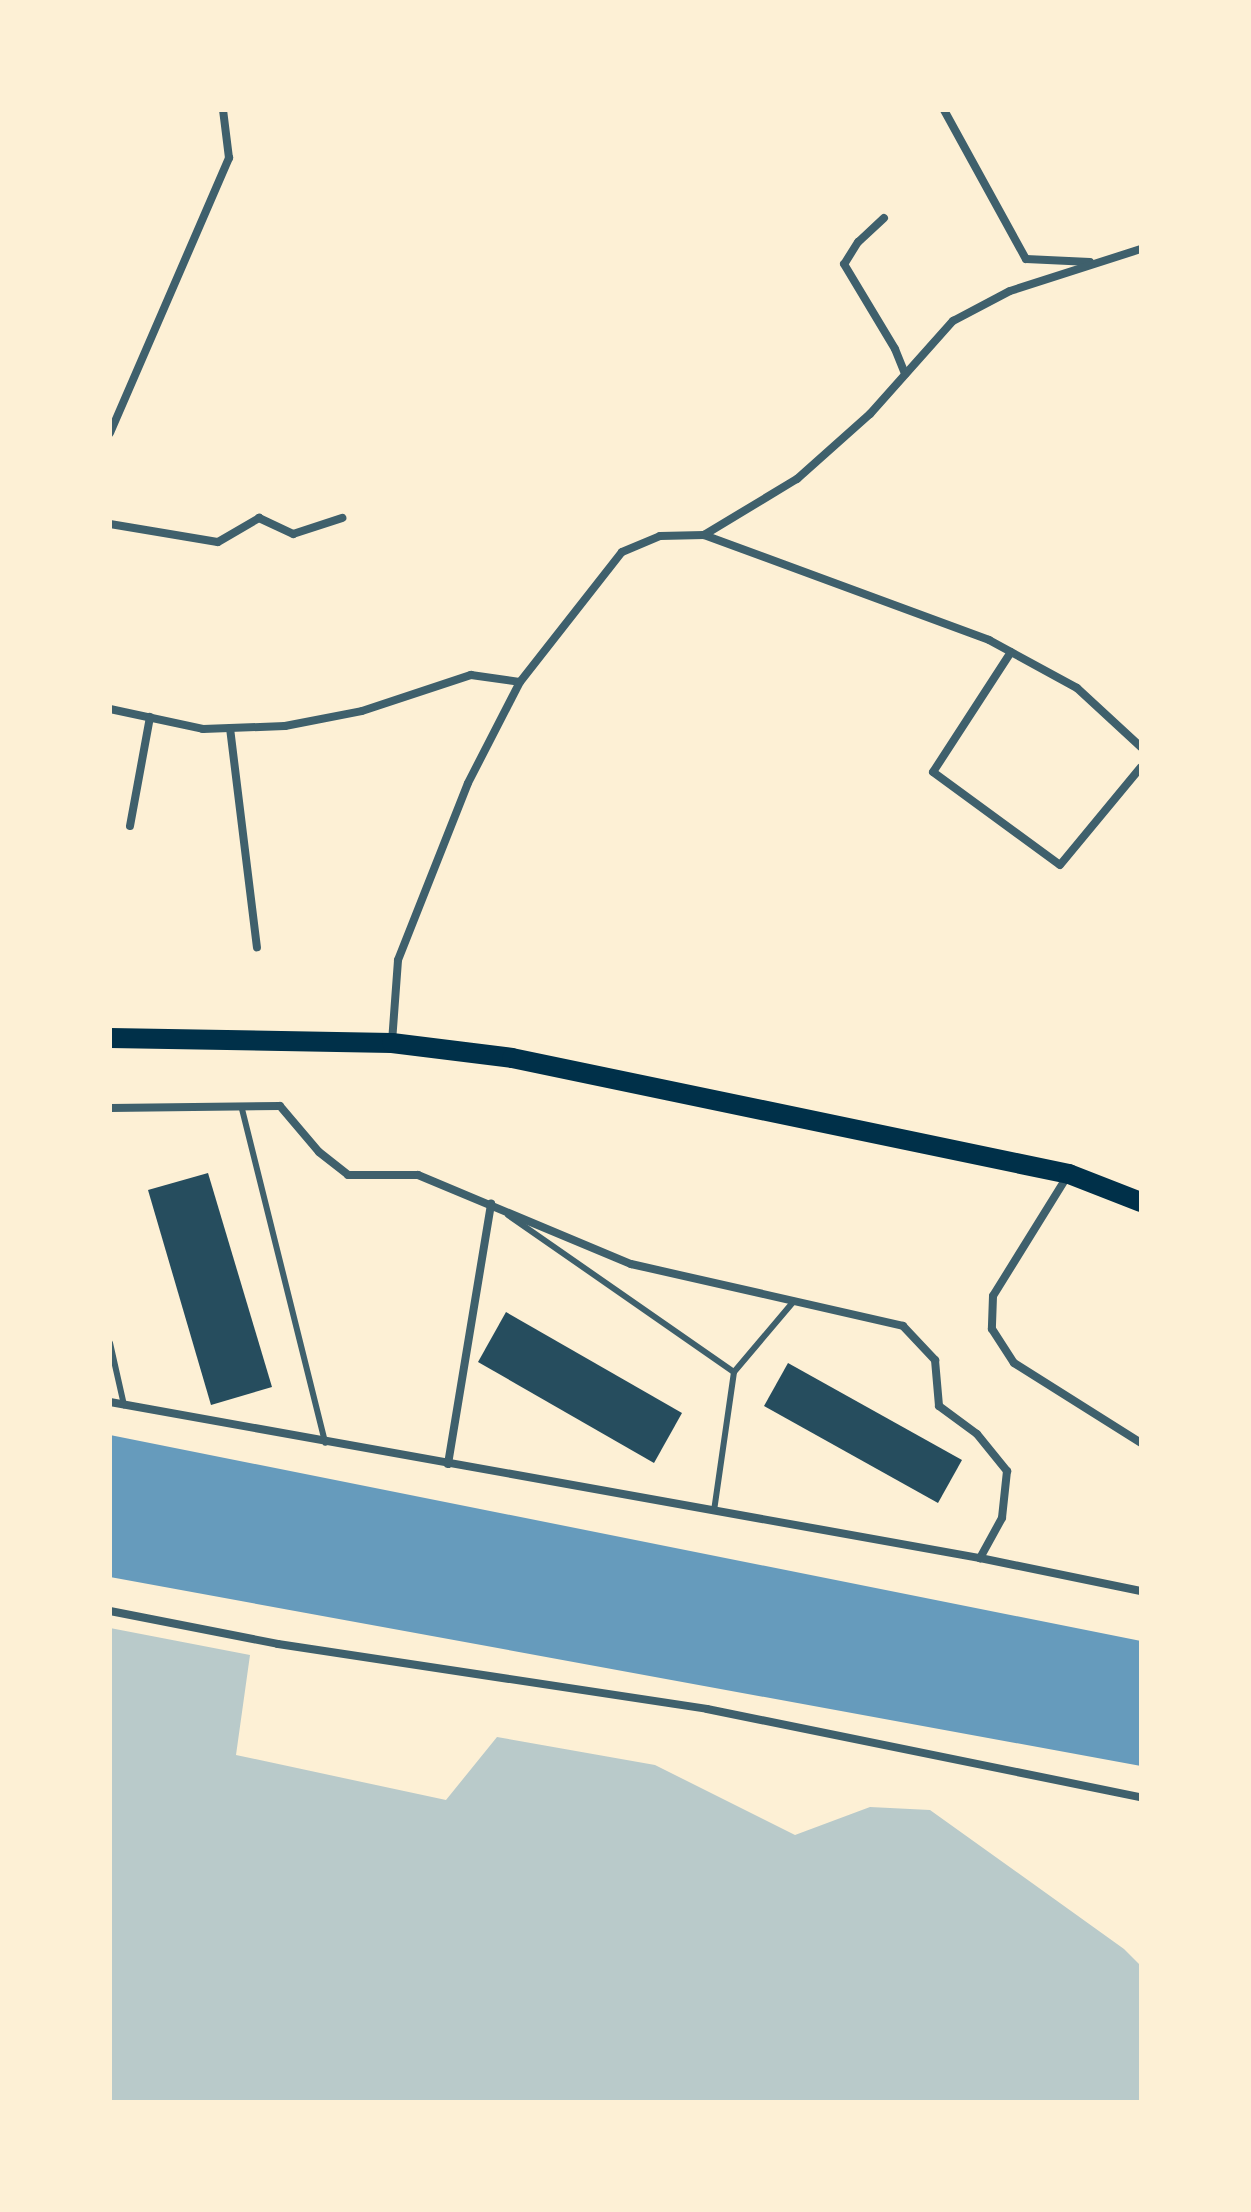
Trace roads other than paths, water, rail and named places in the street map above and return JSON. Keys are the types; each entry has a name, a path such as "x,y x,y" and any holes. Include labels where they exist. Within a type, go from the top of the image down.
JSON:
{"main road":[{"path":"110,1038 392,1043 512,1058 1069,1174 1141,1202"}],"street":[{"path":"110,433 229,158 223,110"},
{"path":"944,110 1026,259 1099,262"},
{"path":"884,218 858,242 844,264 895,349 905,374"},
{"path":"704,535 797,479 870,414 953,321 1010,291 1141,249"},
{"path":"110,524 218,542 259,518 293,534 342,518"},
{"path":"392,1043 398,960 468,783 520,682 622,552 660,536 704,535 989,640 1077,688 1141,747"},
{"path":"1011,652 933,772 1060,865 1141,767"},
{"path":"110,709 203,729 285,726 362,711 471,675 520,682"},
{"path":"130,826 150,717"},
{"path":"230,728 257,947"},
{"path":"110,1108 242,1109 280,1106 319,1152 348,1175 418,1175 631,1264 903,1326 935,1360 939,1406 977,1434 1007,1471 1002,1518 980,1558"},
{"path":"1069,1174 993,1296 992,1329 1014,1363 1141,1443"},
{"path":"448,1464 491,1204"},
{"path":"110,1402 325,1443 980,1558 1141,1591"},
{"path":"110,1611 278,1644 707,1709 1141,1797"}],"lane":[{"path":"242,1109 325,1443"},
{"path":"491,1204 734,1372"},
{"path":"714,1511 734,1372 794,1301"},
{"path":"110,1343 124,1405"}],"water":[{"path":"110,1435 1141,1641 1141,1766 110,1577"}]}
